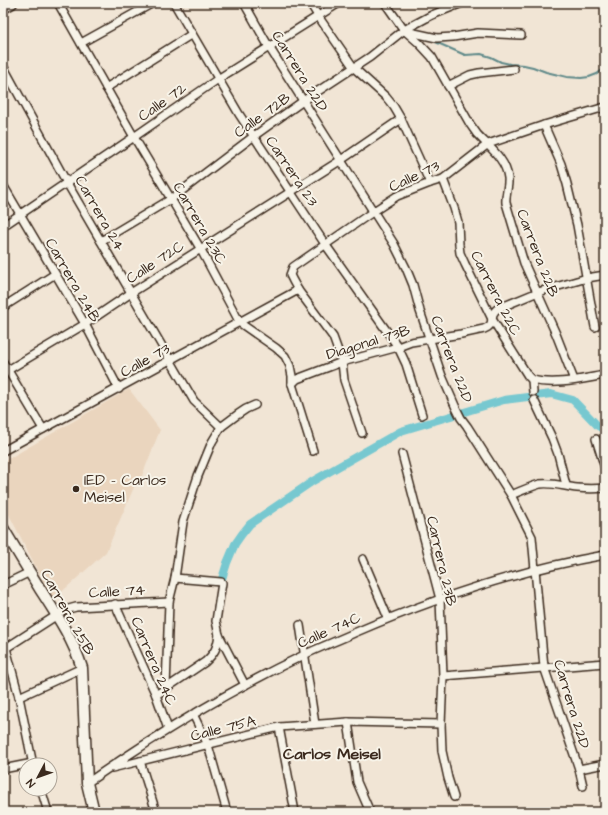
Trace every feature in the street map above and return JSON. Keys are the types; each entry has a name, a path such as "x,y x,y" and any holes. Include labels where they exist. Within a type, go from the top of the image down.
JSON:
{"street":[{"path":"3,8 12,3"},
{"name":"Carrera 23C","path":"58,3 134,137 200,248 240,323 276,348 284,356 290,366 292,384 313,451"},
{"path":"81,43 153,3"},
{"name":"Carrera 23","path":"174,3 239,114 325,244 398,347"},
{"name":"Carrera 22D","path":"244,3 269,47 394,244 406,268 442,376 456,408 511,495 532,536 544,668 579,769 583,786"},
{"path":"310,3 354,68 386,97 394,107 430,183"},
{"name":"Calle 72","path":"3,226 218,79 339,3"},
{"name":"Carrera 22B","path":"385,3 405,31 428,53 470,124 504,164 508,183 505,197 507,211 524,263 538,292 574,380"},
{"name":"Calle 72B","path":"101,241 172,199 254,136 303,101 354,68 405,31 432,15 462,3"},
{"path":"405,31 437,38 478,33 521,35"},
{"path":"106,88 192,34"},
{"name":"Carrera 24","path":"3,66 67,183 194,401 221,428"},
{"path":"448,86 466,77 479,73 514,69"},
{"name":"Calle 73","path":"3,451 298,290 290,274 293,267 397,196 443,179 488,144 605,107"},
{"name":"Calle 72C","path":"5,372 85,324 200,248 341,160 401,119"},
{"path":"544,126 561,164 567,184 577,225 595,327"},
{"name":"Carrera 22C","path":"443,179 456,215 460,253 492,319 532,380"},
{"name":"Carrera 24B","path":"3,185 85,324 119,389"},
{"path":"3,307 55,274"},
{"name":"Diagonal 73B","path":"292,384 297,379 342,362 411,342 461,334 488,327 491,324 493,314 497,309 538,292 587,278 605,275"},
{"path":"298,290 333,338 342,362 344,380 362,434"},
{"path":"398,347 406,364 422,415"},
{"path":"3,362 5,372 43,429"},
{"path":"533,392 532,380 540,382 556,382 605,375"},
{"path":"534,400 558,454 566,486"},
{"path":"166,688 169,602 183,522 198,476 212,442 221,428 246,409 255,406"},
{"path":"596,438 605,468"},
{"name":"Carrera 23B","path":"402,454 440,599 443,676 441,724 442,751 454,797"},
{"path":"511,495 540,484 554,484 592,489 605,488"},
{"name":"Carrera 25B","path":"3,528 57,616 74,647 82,668 87,783 94,812"},
{"name":"Calle 74C","path":"87,783 168,729 244,685 304,655 388,618 440,599 535,569 605,555"},
{"path":"363,559 388,618"},
{"path":"3,585 30,572"},
{"path":"174,578 221,583 216,621 219,635 244,685"},
{"name":"Calle 74","path":"5,645 65,610 76,607 169,602"},
{"name":"Carrera 24C","path":"116,604 156,695 168,729"},
{"path":"300,624 315,724"},
{"path":"156,695 205,662 217,648 219,635"},
{"path":"5,645 19,697 32,757"},
{"path":"443,676 605,663"},
{"path":"19,697 82,668"},
{"path":"193,714 208,745 227,812"},
{"path":"370,812 357,782 348,722 441,724"},
{"name":"Calle 75A","path":"106,770 279,727 348,722"},
{"path":"279,727 295,812"},
{"path":"140,761 156,812"},
{"path":"579,769 605,764"},
{"path":"3,769 18,766"},
{"path":"43,797 48,812"}],"shaded area":[{"name":"IED - Carlos Meisel","path":"129,389 160,430 140,481 135,485 106,552 56,597 51,596 3,503 3,462"}],"waterway":[{"path":"431,40 465,55 481,54 501,62 533,67 567,77 589,77 597,74 605,68"},
{"path":"221,582 235,544 250,524 313,481 401,431 504,400 551,394 573,400 598,426 605,430"}],"place":[{"name":"IED - Carlos Meisel","path":"76,489"}],"district":[{"name":"Carlos Meisel","path":"332,753"}]}
